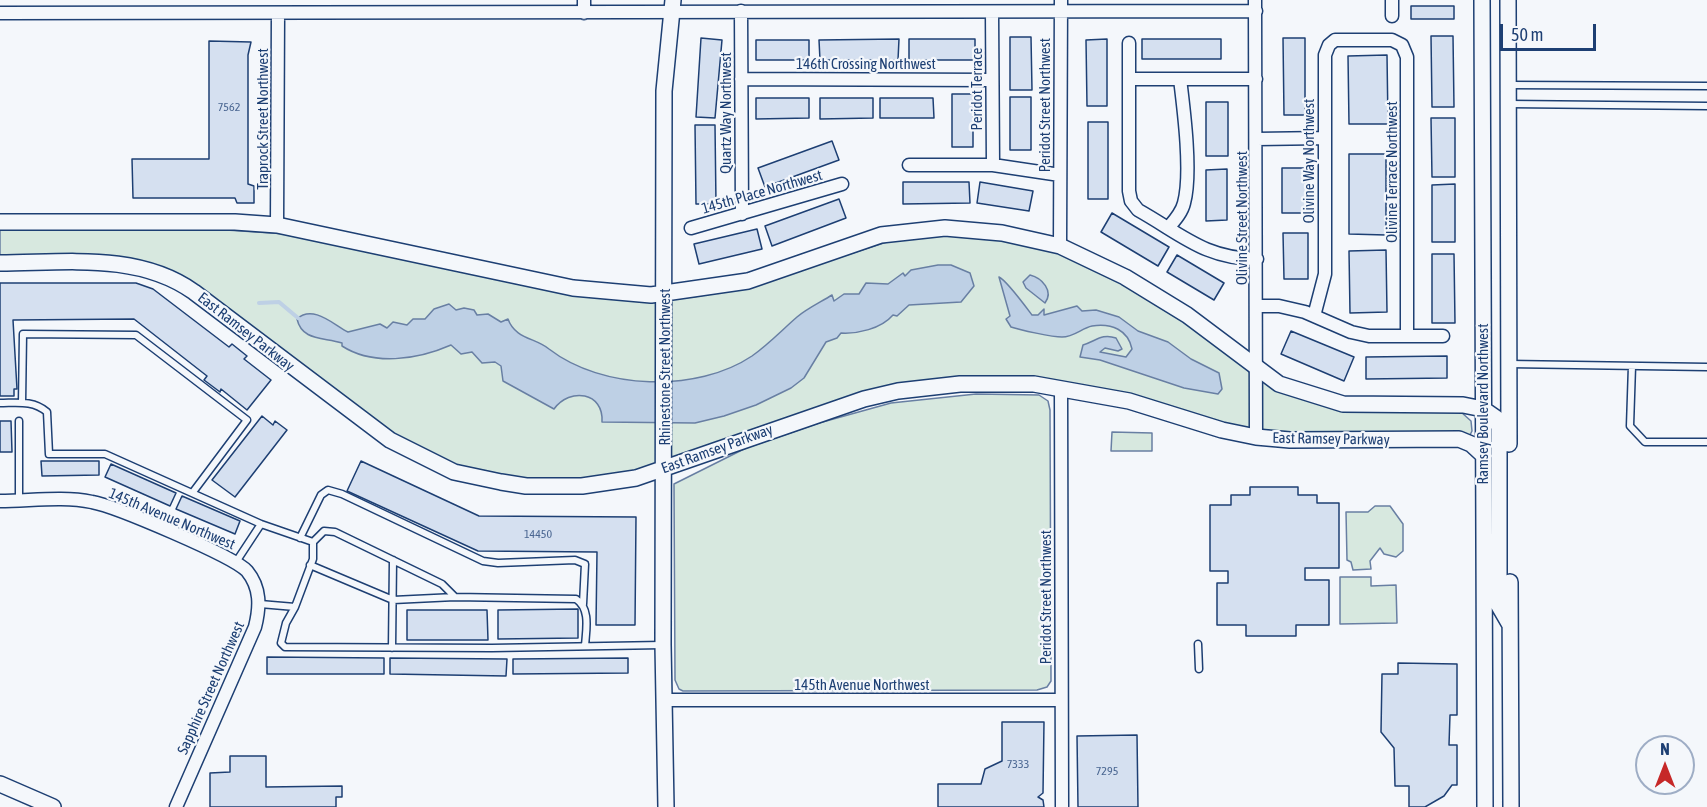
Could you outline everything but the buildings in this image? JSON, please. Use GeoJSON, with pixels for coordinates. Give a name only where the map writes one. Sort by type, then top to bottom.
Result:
{"type":"FeatureCollection","features":[{"type":"Feature","properties":{"kind":"street"},"geometry":{"type":"LineString","coordinates":[[1392,0],[1392,16]]}},
{"type":"Feature","properties":{"kind":"street","name":"Ramsey Boulevard Northwest"},"geometry":{"type":"LineString","coordinates":[[1482,0],[1485,807]]}},
{"type":"Feature","properties":{"kind":"street","name":"Ramsey Boulevard Northwest"},"geometry":{"type":"LineString","coordinates":[[1508,0],[1511,807]]}},
{"type":"Feature","properties":{"kind":"street"},"geometry":{"type":"LineString","coordinates":[[0,13],[278,13],[351,6],[672,6],[741,11],[760,6],[992,12],[1061,6],[1256,5]]}},
{"type":"Feature","properties":{"kind":"street","name":"Olivine Street Northwest"},"geometry":{"type":"LineString","coordinates":[[1256,5],[1256,437]]}},
{"type":"Feature","properties":{"kind":"street","name":"Rhinestone Street Northwest"},"geometry":{"type":"LineString","coordinates":[[666,807],[663,645],[664,91],[672,6]]}},
{"type":"Feature","properties":{"kind":"street","name":"Peridot Street Northwest"},"geometry":{"type":"LineString","coordinates":[[1060,246],[1061,6]]}},
{"type":"Feature","properties":{"kind":"street","name":"Quartz Way Northwest"},"geometry":{"type":"LineString","coordinates":[[741,11],[742,214]]}},
{"type":"Feature","properties":{"kind":"street","name":"Peridot Terrace"},"geometry":{"type":"LineString","coordinates":[[992,12],[993,165]]}},
{"type":"Feature","properties":{"kind":"street","name":"Traprock Street Northwest"},"geometry":{"type":"LineString","coordinates":[[277,225],[278,13]]}},
{"type":"Feature","properties":{"kind":"street","name":"Olivine Way Northwest"},"geometry":{"type":"LineString","coordinates":[[1314,316],[1325,274],[1325,55],[1329,45],[1335,40],[1367,40]]}},
{"type":"Feature","properties":{"kind":"street","name":"Olivine Terrace Northwest"},"geometry":{"type":"LineString","coordinates":[[1367,40],[1397,42],[1402,45],[1407,57],[1407,336]]}},
{"type":"Feature","properties":{"kind":"street"},"geometry":{"type":"LineString","coordinates":[[1129,43],[1129,191],[1131,201],[1138,210],[1204,250],[1221,257],[1257,260]]}},
{"type":"Feature","properties":{"kind":"street","name":"146th Crossing Northwest"},"geometry":{"type":"LineString","coordinates":[[741,79],[992,80]]}},
{"type":"Feature","properties":{"kind":"street"},"geometry":{"type":"LineString","coordinates":[[1129,79],[1256,80]]}},
{"type":"Feature","properties":{"kind":"street"},"geometry":{"type":"LineString","coordinates":[[1169,227],[1180,212],[1185,194],[1186,140],[1180,79]]}},
{"type":"Feature","properties":{"kind":"street"},"geometry":{"type":"LineString","coordinates":[[1257,139],[1324,138]]}},
{"type":"Feature","properties":{"kind":"street"},"geometry":{"type":"LineString","coordinates":[[909,165],[993,165],[1060,175]]}},
{"type":"Feature","properties":{"kind":"street","name":"145th Place Northwest"},"geometry":{"type":"LineString","coordinates":[[691,228],[842,184]]}},
{"type":"Feature","properties":{"kind":"street"},"geometry":{"type":"LineString","coordinates":[[0,222],[235,222],[277,225],[573,288],[665,295],[748,281],[881,236],[912,230],[975,229],[1030,238],[1060,246],[1155,293],[1279,384],[1343,404],[1463,405],[1483,409],[1496,418],[1499,428],[1499,606],[1510,625]]}},
{"type":"Feature","properties":{"kind":"street","name":"East Ramsey Parkway"},"geometry":{"type":"LineString","coordinates":[[0,263],[131,265],[166,275],[194,292],[374,430],[412,453],[454,472],[519,485],[564,487],[610,484],[646,475],[828,410],[898,391],[999,383],[1061,388],[1129,401],[1222,430],[1256,437],[1290,440],[1459,439],[1471,444],[1484,456]]}},
{"type":"Feature","properties":{"kind":"street"},"geometry":{"type":"LineString","coordinates":[[1257,306],[1279,306],[1314,316],[1351,332],[1370,336],[1443,336]]}},
{"type":"Feature","properties":{"kind":"street","name":"Peridot Street Northwest"},"geometry":{"type":"LineString","coordinates":[[1061,388],[1062,807]]}},
{"type":"Feature","properties":{"kind":"street","name":"145th Avenue Northwest"},"geometry":{"type":"LineString","coordinates":[[0,501],[71,500],[112,507],[236,562],[253,580],[260,604]]}},
{"type":"Feature","properties":{"kind":"street","name":"Sapphire Street Northwest"},"geometry":{"type":"LineString","coordinates":[[176,807],[255,627],[260,604]]}},
{"type":"Feature","properties":{"kind":"street","name":"145th Avenue Northwest"},"geometry":{"type":"LineString","coordinates":[[664,700],[1061,700]]}},
{"type":"Feature","properties":{"kind":"street"},"geometry":{"type":"LineString","coordinates":[[0,784],[53,807]]}},
{"type":"Feature","properties":{"kind":"lane"},"geometry":{"type":"LineString","coordinates":[[1508,85],[1707,86]]}},
{"type":"Feature","properties":{"kind":"lane"},"geometry":{"type":"LineString","coordinates":[[1508,104],[1707,106]]}},
{"type":"Feature","properties":{"kind":"lane"},"geometry":{"type":"LineString","coordinates":[[22,403],[23,334],[136,335],[246,420],[193,492]]}},
{"type":"Feature","properties":{"kind":"lane"},"geometry":{"type":"LineString","coordinates":[[1509,364],[1707,367]]}},
{"type":"Feature","properties":{"kind":"lane"},"geometry":{"type":"LineString","coordinates":[[1632,366],[1630,426],[1645,442],[1707,442]]}},
{"type":"Feature","properties":{"kind":"lane"},"geometry":{"type":"LineString","coordinates":[[0,403],[39,405],[47,412],[49,454],[105,454],[261,524],[313,542]]}},
{"type":"Feature","properties":{"kind":"lane"},"geometry":{"type":"LineString","coordinates":[[19,421],[19,501]]}},
{"type":"Feature","properties":{"kind":"lane"},"geometry":{"type":"LineString","coordinates":[[300,538],[321,495],[328,490],[342,494],[483,561],[498,563],[575,560],[585,564],[583,604],[586,612],[585,646]]}},
{"type":"Feature","properties":{"kind":"lane"},"geometry":{"type":"LineString","coordinates":[[236,562],[261,524]]}},
{"type":"Feature","properties":{"kind":"lane"},"geometry":{"type":"LineString","coordinates":[[455,597],[442,584],[335,532],[324,531],[313,542],[310,565],[281,643],[285,647],[392,648],[663,645]]}},
{"type":"Feature","properties":{"kind":"lane"},"geometry":{"type":"LineString","coordinates":[[392,648],[393,560]]}},
{"type":"Feature","properties":{"kind":"lane"},"geometry":{"type":"LineString","coordinates":[[310,565],[393,600],[455,597],[576,599],[583,604]]}},
{"type":"Feature","properties":{"kind":"lane"},"geometry":{"type":"LineString","coordinates":[[260,604],[295,607]]}},
{"type":"Feature","properties":{"kind":"lane"},"geometry":{"type":"LineString","coordinates":[[1198,644],[1199,669]]}},
{"type":"Feature","properties":{"kind":"shaded area"},"geometry":{"type":"Polygon","coordinates":[[[0,230],[226,230],[287,234],[571,295],[642,301],[693,297],[741,289],[896,239],[946,234],[1004,239],[1051,250],[1091,266],[1157,302],[1307,400],[1461,412],[1471,421],[1472,431],[1469,437],[1280,432],[1228,425],[1056,382],[834,402],[644,470],[599,479],[536,481],[473,471],[434,457],[398,438],[154,265],[124,258],[0,257],[0,230]]]}},
{"type":"Feature","properties":{"kind":"shaded area"},"geometry":{"type":"Polygon","coordinates":[[[976,394],[1039,395],[1048,401],[1050,410],[1051,681],[1047,687],[1037,690],[683,691],[679,689],[675,680],[674,484],[746,448],[819,423],[891,403],[976,394]]]}},
{"type":"Feature","properties":{"kind":"shaded area"},"geometry":{"type":"Polygon","coordinates":[[[1112,432],[1152,433],[1152,451],[1111,451],[1112,432]]]}},
{"type":"Feature","properties":{"kind":"shaded area"},"geometry":{"type":"Polygon","coordinates":[[[1375,506],[1390,506],[1403,524],[1403,551],[1396,557],[1384,554],[1380,548],[1370,561],[1371,569],[1353,570],[1351,562],[1347,560],[1346,512],[1368,512],[1375,506]]]}},
{"type":"Feature","properties":{"kind":"shaded area"},"geometry":{"type":"Polygon","coordinates":[[[1340,577],[1371,577],[1371,586],[1396,585],[1397,623],[1340,624],[1340,577]]]}},
{"type":"Feature","properties":{"kind":"water"},"geometry":{"type":"Polygon","coordinates":[[[951,265],[970,273],[974,286],[961,302],[909,305],[897,316],[893,315],[875,327],[854,333],[841,333],[837,338],[826,342],[804,378],[791,388],[756,405],[695,423],[602,422],[598,404],[592,399],[585,396],[569,398],[554,409],[503,381],[501,366],[495,362],[482,363],[472,352],[461,354],[451,345],[424,354],[395,359],[367,356],[342,346],[342,343],[308,335],[303,331],[297,319],[303,315],[316,315],[348,332],[380,324],[387,328],[393,322],[407,325],[413,319],[425,319],[434,309],[449,304],[456,310],[464,308],[474,310],[477,315],[488,314],[501,322],[508,319],[516,331],[544,345],[571,363],[595,373],[650,382],[678,381],[730,368],[752,356],[801,314],[832,295],[834,301],[844,294],[859,294],[866,283],[888,284],[903,273],[905,276],[911,270],[951,265]]]}},
{"type":"Feature","properties":{"kind":"water"},"geometry":{"type":"Polygon","coordinates":[[[1030,275],[1039,279],[1045,286],[1048,294],[1045,303],[1026,288],[1023,282],[1030,275]]]}},
{"type":"Feature","properties":{"kind":"water"},"geometry":{"type":"Polygon","coordinates":[[[999,277],[1011,288],[1032,315],[1038,315],[1044,309],[1044,315],[1077,306],[1082,311],[1096,310],[1119,317],[1138,331],[1168,342],[1191,359],[1219,373],[1222,389],[1218,394],[1184,388],[1100,360],[1080,357],[1083,345],[1107,336],[1116,338],[1122,349],[1118,351],[1105,348],[1100,352],[1126,357],[1132,349],[1130,342],[1123,333],[1112,327],[1092,326],[1070,336],[1062,337],[1011,327],[1006,319],[1010,316],[999,277]]]}},
{"type":"Feature","properties":{"kind":"waterway"},"geometry":{"type":"LineString","coordinates":[[259,303],[279,302],[298,318]]}}]}
